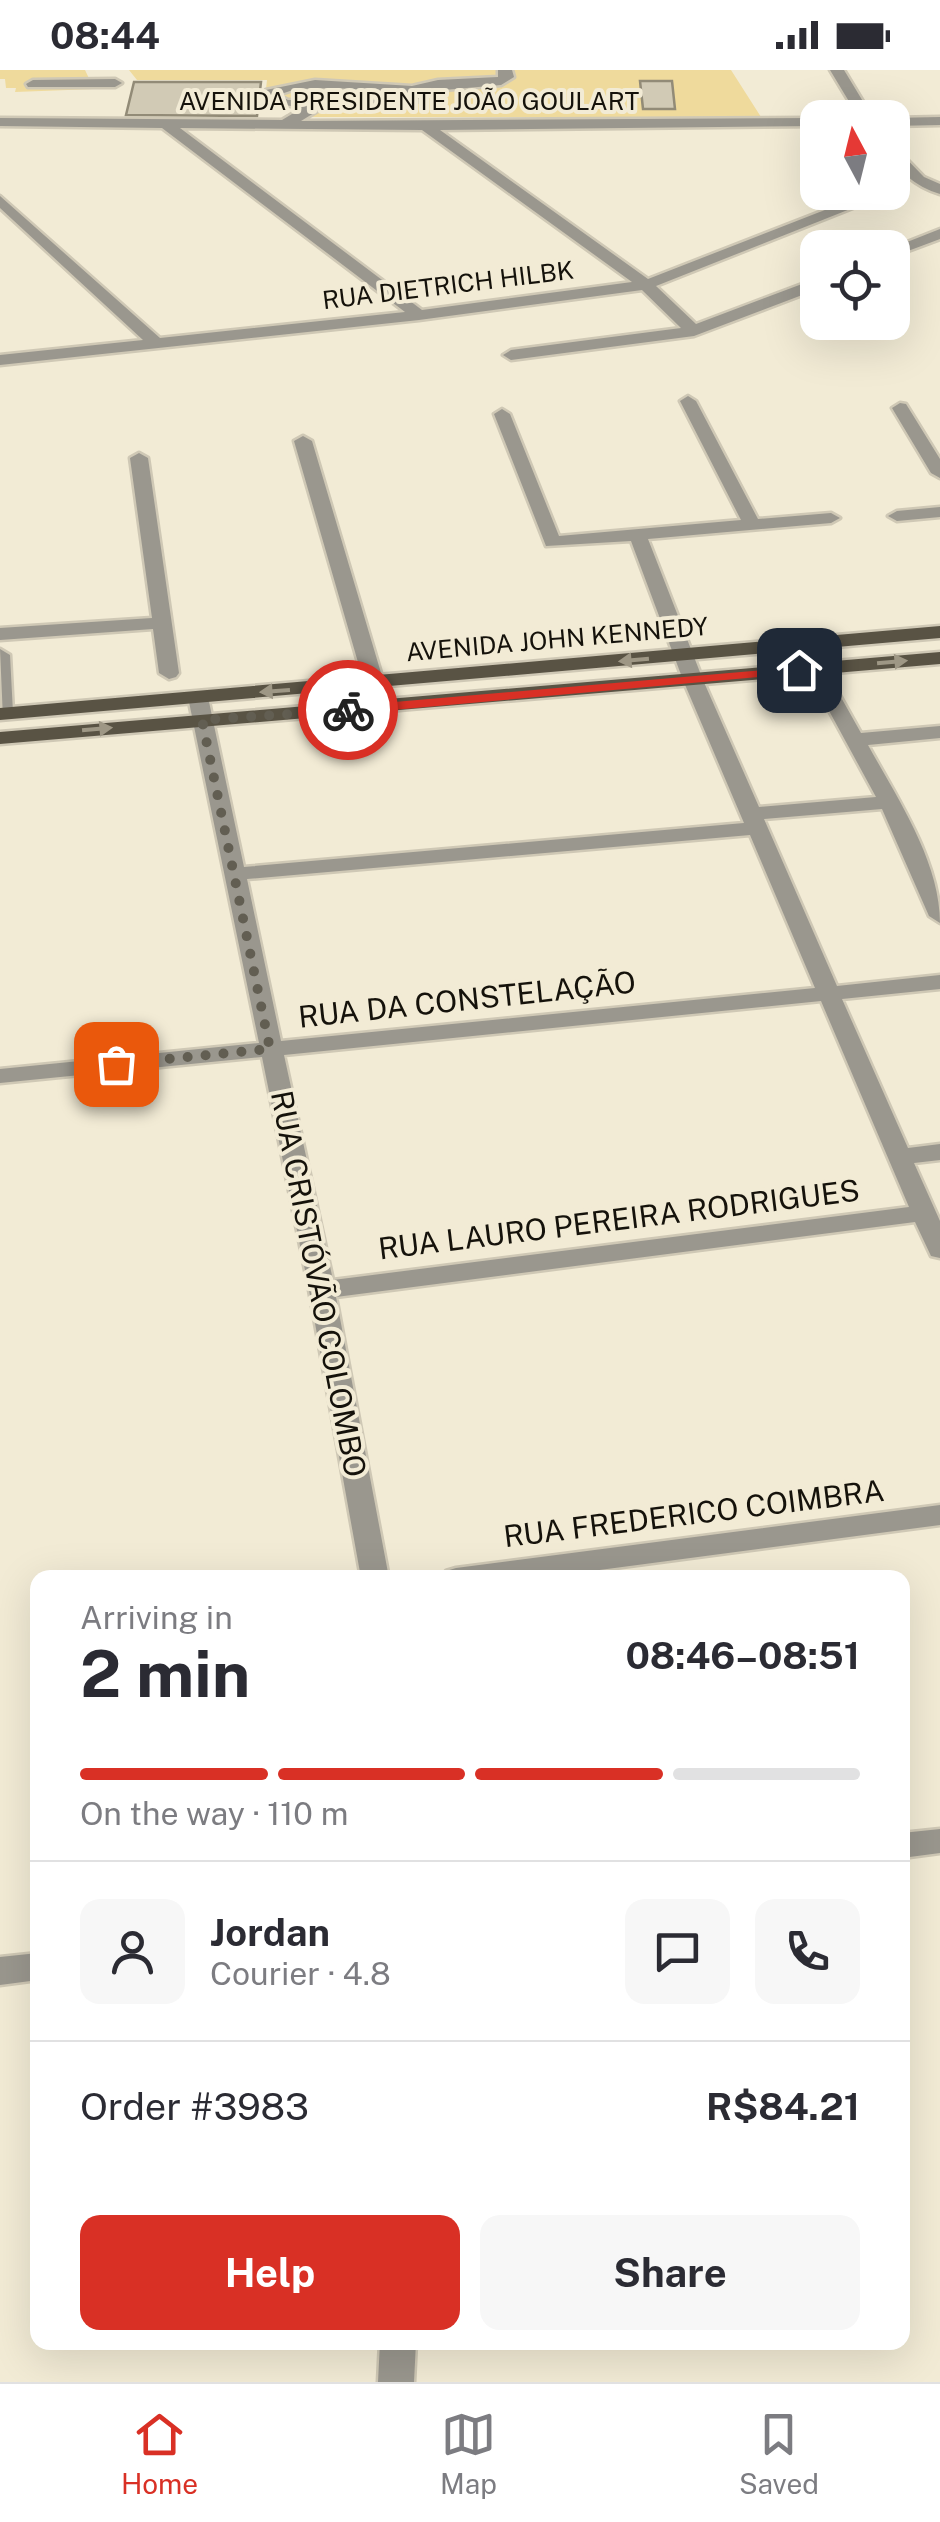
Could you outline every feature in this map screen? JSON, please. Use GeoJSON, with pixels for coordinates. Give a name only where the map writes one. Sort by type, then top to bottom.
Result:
{"type":"FeatureCollection","features":[{"type":"Feature","properties":{"kind":"main road","name":"AVENIDA JOHN KENNEDY"},"geometry":{"type":"LineString","coordinates":[[0,738],[374,683],[940,632]]}},
{"type":"Feature","properties":{"kind":"main road","name":"AVENIDA JOHN KENNEDY"},"geometry":{"type":"LineString","coordinates":[[2,713],[200,708],[693,680],[940,658]]}},
{"type":"Feature","properties":{"kind":"street"},"geometry":{"type":"LineString","coordinates":[[412,90],[412,99],[397,103],[286,104],[277,102],[271,94],[292,86],[412,90],[438,84],[494,87],[507,77],[505,70]]}},
{"type":"Feature","properties":{"kind":"street"},"geometry":{"type":"LineString","coordinates":[[837,70],[855,100]]}},
{"type":"Feature","properties":{"kind":"street"},"geometry":{"type":"LineString","coordinates":[[33,84],[115,83]]}},
{"type":"Feature","properties":{"kind":"street"},"geometry":{"type":"LineString","coordinates":[[284,125],[319,104]]}},
{"type":"Feature","properties":{"kind":"street"},"geometry":{"type":"LineString","coordinates":[[910,122],[940,121]]}},
{"type":"Feature","properties":{"kind":"street","name":"AVENIDA PRESIDENTE JOÃO GOULART"},"geometry":{"type":"LineString","coordinates":[[0,122],[425,126],[800,122]]}},
{"type":"Feature","properties":{"kind":"street"},"geometry":{"type":"LineString","coordinates":[[166,124],[419,315]]}},
{"type":"Feature","properties":{"kind":"street"},"geometry":{"type":"LineString","coordinates":[[425,126],[646,285],[694,331]]}},
{"type":"Feature","properties":{"kind":"street"},"geometry":{"type":"LineString","coordinates":[[910,169],[920,180],[940,190]]}},
{"type":"Feature","properties":{"kind":"street","name":"RUA DIETRICH HILBK"},"geometry":{"type":"LineString","coordinates":[[910,184],[920,180]]}},
{"type":"Feature","properties":{"kind":"street"},"geometry":{"type":"LineString","coordinates":[[0,200],[157,344]]}},
{"type":"Feature","properties":{"kind":"street","name":"RUA DIETRICH HILBK"},"geometry":{"type":"LineString","coordinates":[[0,360],[419,315],[646,285],[841,210]]}},
{"type":"Feature","properties":{"kind":"street"},"geometry":{"type":"LineString","coordinates":[[910,246],[940,234]]}},
{"type":"Feature","properties":{"kind":"street"},"geometry":{"type":"LineString","coordinates":[[511,355],[694,331],[800,290]]}},
{"type":"Feature","properties":{"kind":"street"},"geometry":{"type":"LineString","coordinates":[[688,401],[752,525]]}},
{"type":"Feature","properties":{"kind":"street"},"geometry":{"type":"LineString","coordinates":[[900,408],[940,473]]}},
{"type":"Feature","properties":{"kind":"street"},"geometry":{"type":"LineString","coordinates":[[502,414],[552,542],[831,518]]}},
{"type":"Feature","properties":{"kind":"street"},"geometry":{"type":"LineString","coordinates":[[302,441],[374,683]]}},
{"type":"Feature","properties":{"kind":"street"},"geometry":{"type":"LineString","coordinates":[[140,458],[169,673]]}},
{"type":"Feature","properties":{"kind":"street"},"geometry":{"type":"LineString","coordinates":[[897,516],[940,512]]}},
{"type":"Feature","properties":{"kind":"street"},"geometry":{"type":"LineString","coordinates":[[638,536],[693,680],[940,1250]]}},
{"type":"Feature","properties":{"kind":"street"},"geometry":{"type":"LineString","coordinates":[[0,634],[162,623]]}},
{"type":"Feature","properties":{"kind":"street"},"geometry":{"type":"LineString","coordinates":[[0,654],[2,713]]}},
{"type":"Feature","properties":{"kind":"street"},"geometry":{"type":"LineString","coordinates":[[831,696],[889,802],[937,904]]}},
{"type":"Feature","properties":{"kind":"street","name":"RUA CRISTÓVÃO COLOMBO"},"geometry":{"type":"LineString","coordinates":[[200,708],[322,1290],[374,1570]]}},
{"type":"Feature","properties":{"kind":"street"},"geometry":{"type":"LineString","coordinates":[[855,740],[940,732]]}},
{"type":"Feature","properties":{"kind":"street"},"geometry":{"type":"LineString","coordinates":[[236,874],[756,821],[889,802]]}},
{"type":"Feature","properties":{"kind":"street","name":"RUA DA CONSTELAÇÃO"},"geometry":{"type":"LineString","coordinates":[[0,1076],[940,982]]}},
{"type":"Feature","properties":{"kind":"street"},"geometry":{"type":"LineString","coordinates":[[899,1157],[940,1152]]}},
{"type":"Feature","properties":{"kind":"street","name":"RUA LAURO PEREIRA RODRIGUES"},"geometry":{"type":"LineString","coordinates":[[322,1290],[924,1214]]}},
{"type":"Feature","properties":{"kind":"street","name":"RUA FREDERICO COIMBRA"},"geometry":{"type":"LineString","coordinates":[[517,1570],[940,1515]]}},
{"type":"Feature","properties":{"kind":"street"},"geometry":{"type":"LineString","coordinates":[[910,1845],[940,1841]]}},
{"type":"Feature","properties":{"kind":"street"},"geometry":{"type":"LineString","coordinates":[[0,1971],[30,1967]]}},
{"type":"Feature","properties":{"kind":"street"},"geometry":{"type":"LineString","coordinates":[[396,2382],[398,2350]]}},
{"type":"Feature","properties":{"kind":"shaded area"},"geometry":{"type":"Polygon","coordinates":[[[0,70],[85,70],[94,89],[15,92],[16,88],[6,88],[0,70]]]}},
{"type":"Feature","properties":{"kind":"shaded area"},"geometry":{"type":"Polygon","coordinates":[[[129,70],[731,70],[761,117],[307,117],[307,107],[264,107],[267,80],[137,80],[129,70]]]}},
{"type":"Feature","properties":{"kind":"building"},"geometry":{"type":"Polygon","coordinates":[[[640,81],[672,81],[675,109],[643,109],[640,81]]]}},
{"type":"Feature","properties":{"kind":"building"},"geometry":{"type":"Polygon","coordinates":[[[134,82],[261,82],[257,116],[126,115],[134,82]]]}},
{"type":"Feature","properties":{"kind":"way so far"},"geometry":{"type":"LineString","coordinates":[[116,1064],[270,1049],[202,720],[348,710]]}},
{"type":"Feature","properties":{"kind":"route"},"geometry":{"type":"LineString","coordinates":[[348,710],[799,670]]}}]}
